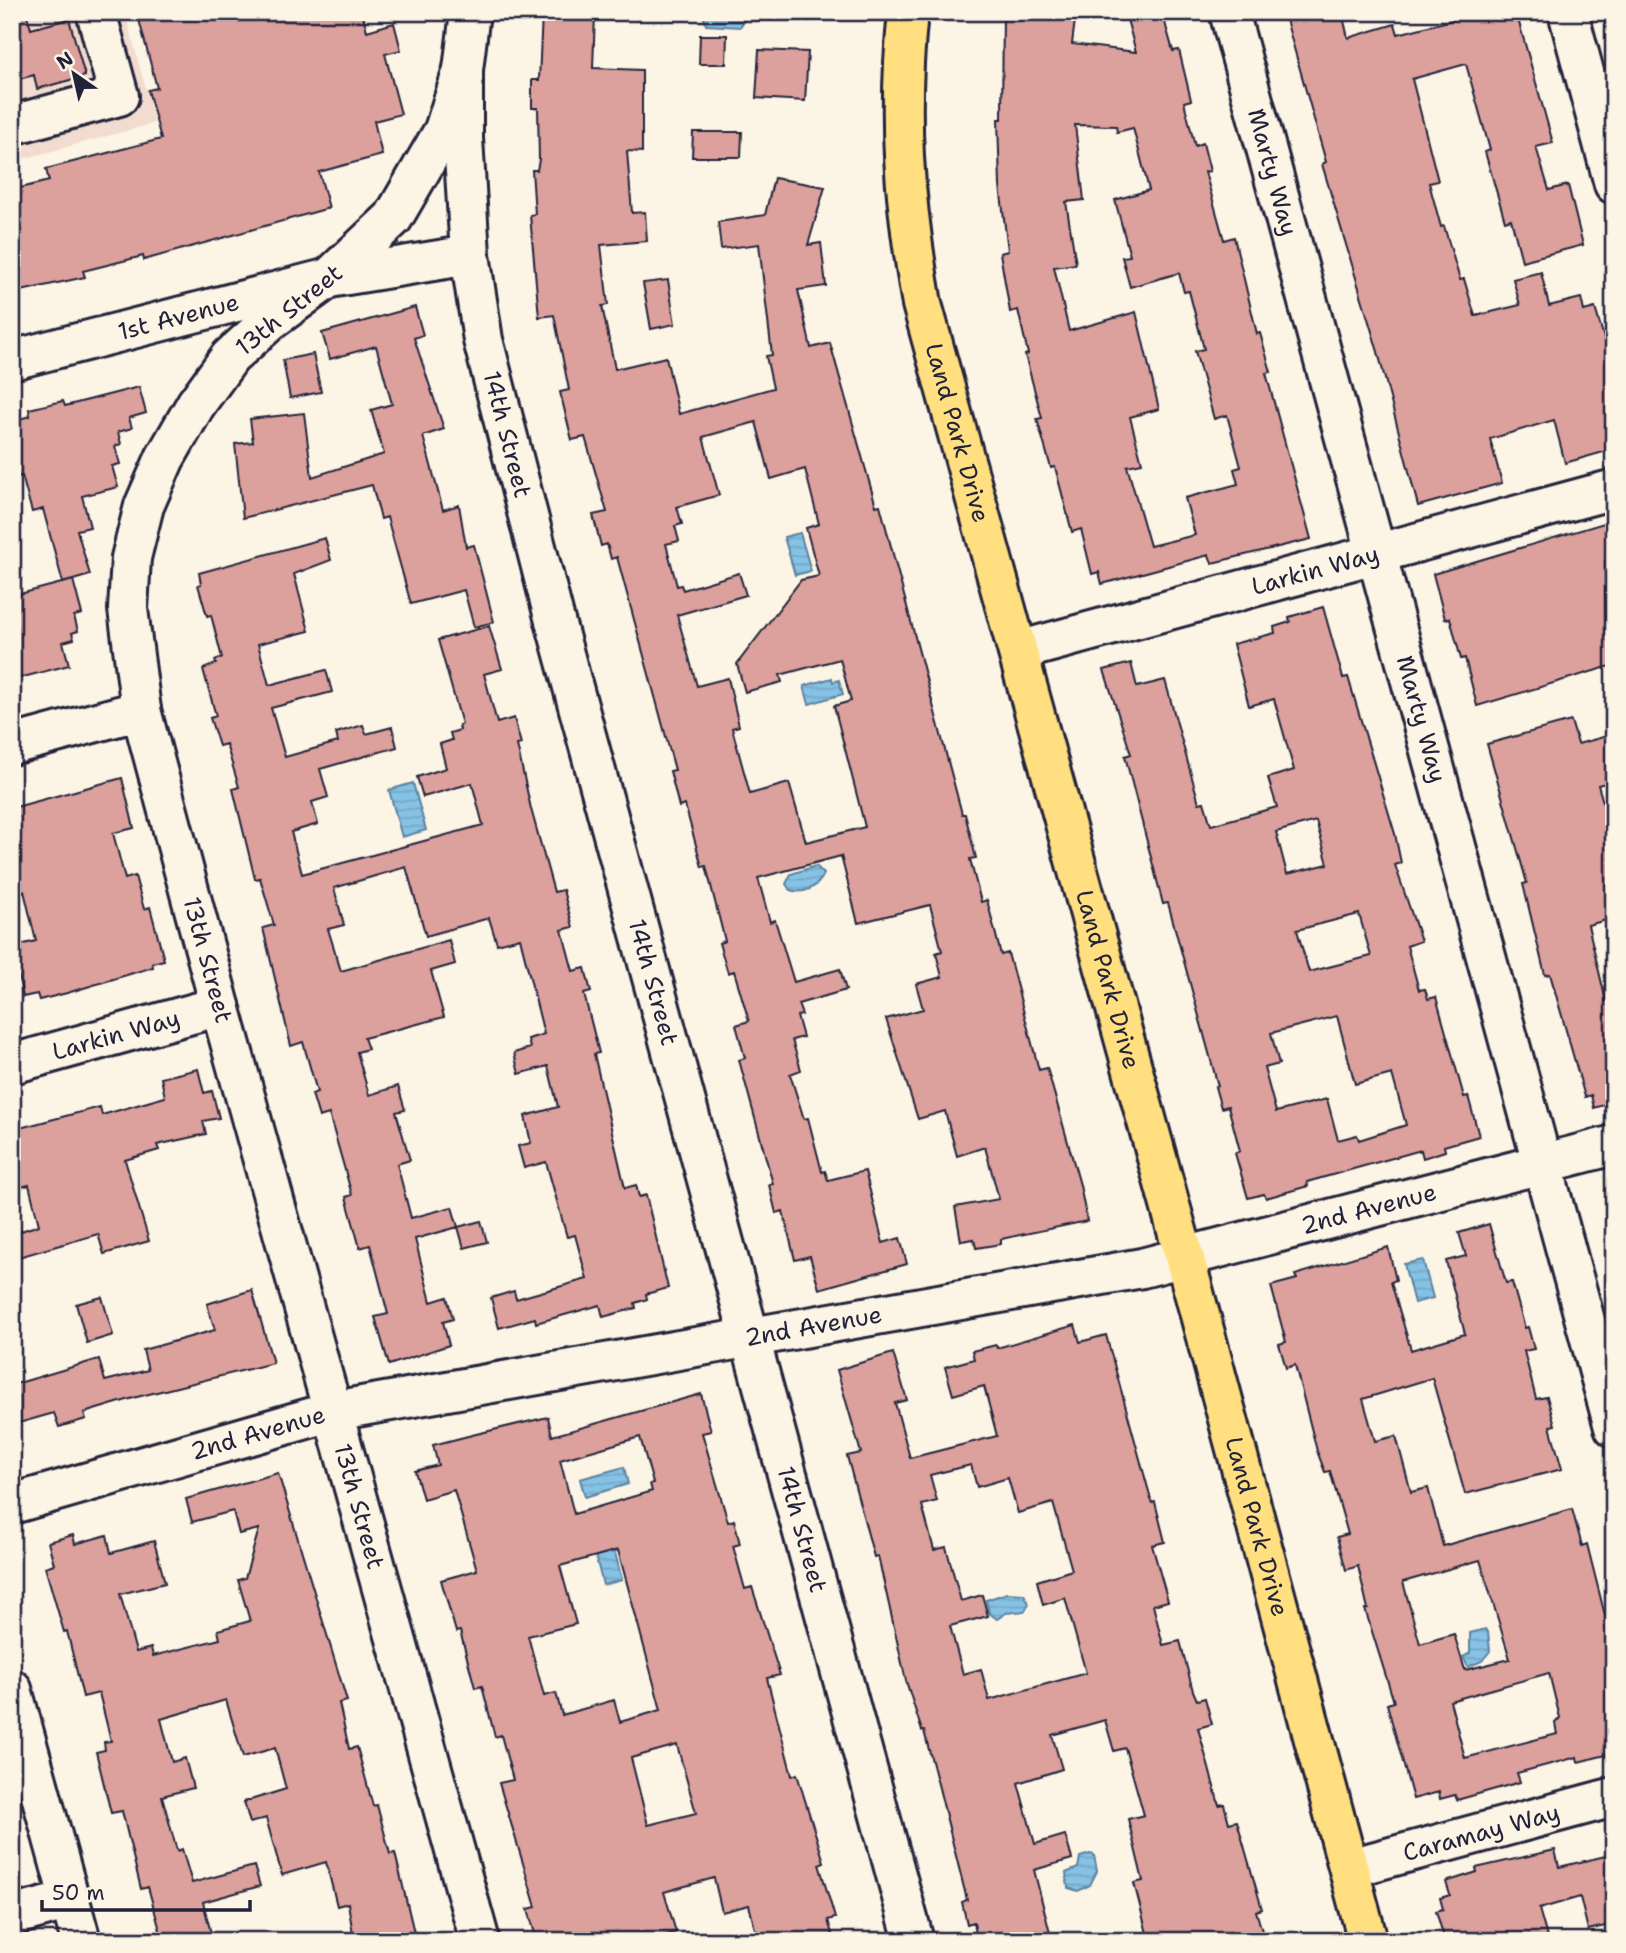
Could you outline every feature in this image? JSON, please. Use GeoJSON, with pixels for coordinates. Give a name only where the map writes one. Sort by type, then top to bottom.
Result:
{"type":"FeatureCollection","features":[{"type":"Feature","properties":{"kind":"main road","name":"Land Park Drive"},"geometry":{"type":"LineString","coordinates":[[908,12],[902,67],[902,157],[911,242],[938,371],[1185,1258],[1350,1868],[1367,1941]]}},
{"type":"Feature","properties":{"kind":"street"},"geometry":{"type":"LineString","coordinates":[[12,125],[119,96],[96,12]]}},
{"type":"Feature","properties":{"kind":"street","name":"14th Street"},"geometry":{"type":"LineString","coordinates":[[470,12],[463,70],[470,255],[484,340],[555,621],[914,1941]]}},
{"type":"Feature","properties":{"kind":"street","name":"Marty Way"},"geometry":{"type":"LineString","coordinates":[[1229,12],[1614,1427]]}},
{"type":"Feature","properties":{"kind":"street"},"geometry":{"type":"LineString","coordinates":[[1568,12],[1614,184]]}},
{"type":"Feature","properties":{"kind":"street","name":"13th Street"},"geometry":{"type":"LineString","coordinates":[[463,70],[444,130],[393,218],[329,278],[270,321],[230,357],[196,404],[165,458],[144,506],[131,558],[128,609],[141,710],[220,1006],[480,1941]]}},
{"type":"Feature","properties":{"kind":"street","name":"1st Avenue"},"geometry":{"type":"LineString","coordinates":[[12,360],[329,278],[470,255]]}},
{"type":"Feature","properties":{"kind":"street","name":"Larkin Way"},"geometry":{"type":"LineString","coordinates":[[1018,651],[1614,489]]}},
{"type":"Feature","properties":{"kind":"street"},"geometry":{"type":"LineString","coordinates":[[12,745],[141,710]]}},
{"type":"Feature","properties":{"kind":"street","name":"Larkin Way"},"geometry":{"type":"LineString","coordinates":[[12,1064],[220,1006]]}},
{"type":"Feature","properties":{"kind":"street","name":"2nd Avenue"},"geometry":{"type":"LineString","coordinates":[[12,1504],[334,1412],[1185,1258],[1614,1145]]}},
{"type":"Feature","properties":{"kind":"street"},"geometry":{"type":"LineString","coordinates":[[12,1689],[81,1941]]}},
{"type":"Feature","properties":{"kind":"street","name":"Caramay Way"},"geometry":{"type":"LineString","coordinates":[[1350,1868],[1614,1797]]}},
{"type":"Feature","properties":{"kind":"street"},"geometry":{"type":"LineString","coordinates":[[12,1916],[69,1900]]}},
{"type":"Feature","properties":{"kind":"shaded area"},"geometry":{"type":"Polygon","coordinates":[[[12,12],[125,12],[155,123],[12,162],[12,12]]]}},
{"type":"Feature","properties":{"kind":"water"},"geometry":{"type":"Polygon","coordinates":[[[702,12],[746,12],[747,16],[740,27],[706,25],[702,12]]]}},
{"type":"Feature","properties":{"kind":"water"},"geometry":{"type":"Polygon","coordinates":[[[800,533],[811,571],[795,575],[784,537],[800,533]]]}},
{"type":"Feature","properties":{"kind":"water"},"geometry":{"type":"Polygon","coordinates":[[[832,678],[833,682],[839,680],[843,694],[809,704],[804,686],[832,678]]]}},
{"type":"Feature","properties":{"kind":"water"},"geometry":{"type":"Polygon","coordinates":[[[413,783],[426,830],[402,837],[389,790],[413,783]]]}},
{"type":"Feature","properties":{"kind":"water"},"geometry":{"type":"Polygon","coordinates":[[[816,866],[824,874],[818,883],[805,891],[790,890],[786,884],[791,874],[816,866]]]}},
{"type":"Feature","properties":{"kind":"water"},"geometry":{"type":"Polygon","coordinates":[[[1423,1260],[1433,1298],[1414,1303],[1404,1264],[1423,1260]]]}},
{"type":"Feature","properties":{"kind":"water"},"geometry":{"type":"Polygon","coordinates":[[[624,1467],[628,1484],[585,1497],[580,1479],[624,1467]]]}},
{"type":"Feature","properties":{"kind":"water"},"geometry":{"type":"Polygon","coordinates":[[[613,1545],[622,1580],[603,1585],[594,1550],[613,1545]]]}},
{"type":"Feature","properties":{"kind":"water"},"geometry":{"type":"Polygon","coordinates":[[[1007,1593],[1024,1594],[1029,1604],[1025,1611],[1006,1613],[997,1619],[989,1613],[986,1600],[1007,1593]]]}},
{"type":"Feature","properties":{"kind":"water"},"geometry":{"type":"Polygon","coordinates":[[[1485,1629],[1488,1632],[1490,1651],[1482,1661],[1468,1667],[1463,1657],[1470,1653],[1470,1633],[1485,1629]]]}},
{"type":"Feature","properties":{"kind":"water"},"geometry":{"type":"Polygon","coordinates":[[[1094,1855],[1097,1871],[1090,1885],[1078,1891],[1068,1888],[1066,1873],[1078,1868],[1080,1857],[1094,1855]]]}},
{"type":"Feature","properties":{"kind":"building"},"geometry":{"type":"Polygon","coordinates":[[[12,12],[26,12],[31,29],[69,19],[85,76],[37,89],[34,75],[12,81],[12,12]]]}},
{"type":"Feature","properties":{"kind":"building"},"geometry":{"type":"Polygon","coordinates":[[[137,12],[362,12],[367,31],[394,23],[401,50],[385,54],[401,114],[374,121],[382,155],[319,172],[329,208],[144,260],[143,256],[83,271],[85,277],[12,293],[12,190],[49,181],[46,169],[161,139],[148,90],[157,88],[137,12]]]}},
{"type":"Feature","properties":{"kind":"building"},"geometry":{"type":"Polygon","coordinates":[[[1003,12],[1076,12],[1072,44],[1136,52],[1125,12],[1162,12],[1173,51],[1179,50],[1191,100],[1184,102],[1195,146],[1203,143],[1210,171],[1205,172],[1224,240],[1234,237],[1257,334],[1260,333],[1271,372],[1266,373],[1311,539],[1212,563],[1209,555],[1102,584],[1099,572],[1092,574],[1081,529],[1072,532],[1055,467],[1051,468],[1037,419],[1042,418],[1025,355],[1028,354],[1018,310],[1010,312],[1000,253],[1008,251],[1000,186],[998,119],[1002,119],[1003,12]],[[1075,125],[1084,200],[1066,202],[1076,264],[1054,267],[1069,331],[1136,312],[1159,409],[1130,417],[1142,463],[1127,466],[1150,546],[1195,535],[1185,498],[1238,484],[1234,469],[1241,467],[1227,415],[1214,419],[1195,351],[1204,349],[1189,291],[1184,292],[1179,273],[1130,287],[1122,257],[1130,256],[1115,200],[1149,190],[1133,128],[1117,132],[1116,126],[1075,125]]]}},
{"type":"Feature","properties":{"kind":"building"},"geometry":{"type":"Polygon","coordinates":[[[1299,12],[1342,12],[1348,38],[1395,24],[1398,34],[1456,19],[1455,12],[1516,12],[1553,143],[1536,147],[1549,190],[1568,185],[1583,245],[1522,261],[1511,219],[1505,221],[1485,152],[1490,150],[1466,64],[1412,79],[1438,181],[1429,183],[1441,227],[1444,226],[1460,280],[1464,279],[1475,316],[1520,305],[1513,279],[1541,272],[1549,306],[1581,298],[1584,311],[1595,308],[1614,371],[1614,449],[1565,463],[1554,420],[1490,439],[1502,483],[1418,506],[1378,352],[1322,164],[1326,162],[1285,16],[1299,12]]]}},
{"type":"Feature","properties":{"kind":"building"},"geometry":{"type":"Polygon","coordinates":[[[542,13],[595,14],[593,68],[642,70],[642,152],[627,151],[632,213],[645,212],[647,241],[601,245],[608,305],[602,306],[615,369],[666,357],[679,414],[773,388],[766,356],[772,355],[759,244],[721,249],[718,222],[765,215],[774,178],[825,187],[808,245],[821,243],[826,286],[798,290],[811,348],[830,343],[876,506],[880,505],[962,814],[965,814],[976,858],[970,859],[981,902],[987,900],[1001,955],[1008,953],[1039,1070],[1047,1068],[1080,1185],[1087,1221],[1001,1239],[1001,1244],[976,1248],[974,1239],[961,1241],[955,1207],[999,1199],[985,1147],[957,1156],[945,1111],[918,1119],[886,1019],[923,1009],[916,984],[942,977],[936,953],[942,951],[930,905],[858,923],[841,856],[758,878],[770,922],[775,920],[794,982],[840,969],[846,990],[798,1004],[802,1015],[797,1016],[803,1037],[792,1040],[801,1070],[790,1074],[804,1119],[808,1118],[822,1172],[825,1171],[828,1180],[865,1171],[883,1243],[900,1238],[907,1264],[819,1289],[810,1256],[795,1260],[783,1211],[776,1213],[769,1185],[773,1184],[739,1060],[745,1058],[736,1025],[749,1021],[734,971],[728,973],[719,943],[725,941],[706,866],[702,867],[685,805],[679,807],[670,771],[675,770],[617,557],[611,559],[607,544],[601,546],[593,515],[607,512],[585,437],[572,440],[560,392],[569,390],[554,315],[539,317],[530,215],[535,214],[532,170],[537,170],[539,160],[538,108],[532,108],[532,80],[539,80],[542,13]],[[756,422],[703,437],[719,495],[677,507],[682,524],[675,526],[679,541],[666,544],[677,586],[681,585],[683,590],[739,573],[746,595],[677,615],[697,686],[728,678],[739,726],[732,728],[750,794],[789,783],[806,842],[865,827],[834,706],[851,701],[840,659],[780,675],[782,682],[745,692],[737,664],[801,580],[819,576],[806,528],[819,524],[805,469],[771,479],[756,422]]]}},
{"type":"Feature","properties":{"kind":"building"},"geometry":{"type":"Polygon","coordinates":[[[700,35],[727,35],[726,64],[699,64],[700,35]]]}},
{"type":"Feature","properties":{"kind":"building"},"geometry":{"type":"Polygon","coordinates":[[[759,50],[808,52],[805,101],[756,98],[759,50]]]}},
{"type":"Feature","properties":{"kind":"building"},"geometry":{"type":"Polygon","coordinates":[[[693,132],[742,132],[741,157],[692,157],[693,132]]]}},
{"type":"Feature","properties":{"kind":"building"},"geometry":{"type":"Polygon","coordinates":[[[668,280],[675,324],[651,329],[643,283],[668,280]]]}},
{"type":"Feature","properties":{"kind":"building"},"geometry":{"type":"Polygon","coordinates":[[[415,307],[423,335],[414,338],[444,429],[423,436],[443,510],[459,505],[466,547],[474,545],[494,622],[474,627],[464,590],[411,604],[387,517],[381,519],[372,485],[243,518],[235,444],[253,442],[250,419],[304,413],[312,477],[384,454],[371,410],[392,404],[376,346],[330,359],[322,333],[415,307]]]}},
{"type":"Feature","properties":{"kind":"building"},"geometry":{"type":"Polygon","coordinates":[[[313,354],[321,392],[290,398],[283,360],[313,354]]]}},
{"type":"Feature","properties":{"kind":"building"},"geometry":{"type":"Polygon","coordinates":[[[139,387],[146,413],[129,418],[132,428],[118,432],[121,444],[115,446],[120,464],[112,466],[118,487],[82,496],[90,527],[77,530],[90,575],[63,583],[43,509],[32,512],[22,476],[12,478],[12,421],[30,416],[29,409],[63,401],[65,406],[139,387]]]}},
{"type":"Feature","properties":{"kind":"building"},"geometry":{"type":"Polygon","coordinates":[[[1614,520],[1614,558],[1605,561],[1606,605],[1614,603],[1614,665],[1477,706],[1465,658],[1461,659],[1450,618],[1445,619],[1433,574],[1614,520]]]}},
{"type":"Feature","properties":{"kind":"building"},"geometry":{"type":"Polygon","coordinates":[[[325,538],[331,560],[294,574],[309,631],[258,644],[269,685],[326,670],[332,692],[271,708],[285,757],[338,742],[336,733],[363,725],[366,734],[392,727],[397,747],[320,769],[328,797],[312,802],[318,824],[291,832],[302,874],[483,825],[472,783],[423,797],[417,777],[446,768],[440,744],[452,740],[450,733],[460,730],[459,725],[462,724],[438,640],[489,626],[502,669],[484,674],[497,723],[514,718],[521,744],[517,745],[531,809],[554,892],[563,890],[573,927],[562,930],[573,971],[585,968],[591,992],[584,994],[599,1053],[594,1054],[625,1188],[636,1185],[639,1197],[646,1195],[668,1288],[646,1294],[647,1299],[635,1303],[636,1308],[603,1317],[600,1305],[536,1323],[535,1318],[499,1328],[491,1298],[514,1291],[516,1299],[587,1279],[575,1235],[567,1237],[546,1162],[524,1168],[518,1146],[531,1143],[525,1116],[558,1107],[548,1066],[519,1074],[514,1053],[530,1048],[528,1039],[544,1034],[520,938],[497,944],[489,918],[426,936],[406,867],[334,888],[344,925],[328,929],[341,971],[449,940],[455,964],[431,971],[444,1017],[364,1038],[368,1049],[357,1052],[369,1095],[398,1086],[405,1110],[396,1112],[410,1160],[397,1164],[411,1218],[452,1207],[458,1227],[415,1239],[431,1302],[447,1297],[453,1319],[443,1322],[449,1345],[389,1365],[375,1317],[388,1314],[370,1245],[360,1248],[346,1197],[352,1195],[329,1114],[319,1117],[312,1094],[317,1092],[303,1042],[291,1046],[263,928],[274,925],[260,878],[255,879],[233,789],[239,787],[226,744],[219,746],[210,718],[216,716],[203,669],[216,664],[215,660],[222,658],[211,615],[207,616],[198,585],[201,584],[199,573],[325,538]]]}},
{"type":"Feature","properties":{"kind":"building"},"geometry":{"type":"Polygon","coordinates":[[[73,580],[82,614],[74,616],[78,631],[72,633],[74,639],[63,642],[69,665],[12,680],[12,596],[73,580]]]}},
{"type":"Feature","properties":{"kind":"building"},"geometry":{"type":"Polygon","coordinates":[[[1323,607],[1343,678],[1348,677],[1395,834],[1401,863],[1395,865],[1421,941],[1407,946],[1419,990],[1425,989],[1428,999],[1436,997],[1464,1097],[1468,1096],[1479,1136],[1444,1146],[1445,1151],[1423,1158],[1421,1150],[1307,1182],[1308,1186],[1266,1198],[1264,1194],[1248,1198],[1235,1153],[1240,1151],[1228,1106],[1221,1108],[1215,1087],[1218,1086],[1168,903],[1163,904],[1125,756],[1131,754],[1104,670],[1131,663],[1137,687],[1165,680],[1199,803],[1204,802],[1211,825],[1277,807],[1268,778],[1294,770],[1274,699],[1249,706],[1233,644],[1275,633],[1274,627],[1290,622],[1289,617],[1323,607]],[[1316,821],[1276,832],[1287,874],[1328,864],[1316,821]],[[1359,914],[1297,930],[1309,972],[1371,956],[1359,914]],[[1337,1016],[1271,1033],[1279,1064],[1264,1068],[1276,1112],[1327,1099],[1338,1140],[1357,1135],[1359,1140],[1406,1125],[1392,1074],[1355,1084],[1337,1016]]]}},
{"type":"Feature","properties":{"kind":"building"},"geometry":{"type":"Polygon","coordinates":[[[1571,721],[1578,744],[1607,736],[1609,744],[1614,743],[1614,781],[1598,785],[1614,840],[1614,918],[1588,925],[1606,1001],[1614,999],[1614,1102],[1594,1108],[1591,1095],[1585,1097],[1550,974],[1545,975],[1523,884],[1527,883],[1487,744],[1571,721]]]}},
{"type":"Feature","properties":{"kind":"building"},"geometry":{"type":"Polygon","coordinates":[[[122,778],[134,828],[113,833],[125,879],[135,876],[144,909],[150,907],[164,960],[152,963],[153,967],[67,993],[39,1000],[37,994],[23,997],[12,947],[36,941],[24,891],[19,892],[12,864],[12,808],[122,778]]]}},
{"type":"Feature","properties":{"kind":"building"},"geometry":{"type":"Polygon","coordinates":[[[198,1069],[204,1093],[212,1091],[219,1118],[203,1121],[206,1134],[157,1145],[159,1150],[125,1160],[149,1241],[104,1254],[98,1234],[12,1259],[12,1234],[39,1225],[29,1185],[12,1189],[12,1130],[100,1107],[102,1115],[165,1097],[161,1078],[198,1069]]]}},
{"type":"Feature","properties":{"kind":"building"},"geometry":{"type":"Polygon","coordinates":[[[481,1221],[487,1242],[464,1248],[458,1227],[481,1221]]]}},
{"type":"Feature","properties":{"kind":"building"},"geometry":{"type":"Polygon","coordinates":[[[1489,1224],[1506,1283],[1512,1282],[1525,1328],[1528,1327],[1534,1349],[1524,1351],[1536,1399],[1547,1397],[1555,1425],[1550,1426],[1562,1469],[1465,1494],[1432,1378],[1363,1399],[1375,1441],[1396,1436],[1411,1492],[1428,1488],[1443,1546],[1572,1509],[1582,1546],[1587,1544],[1614,1651],[1614,1753],[1578,1762],[1577,1757],[1517,1773],[1520,1782],[1457,1800],[1455,1795],[1440,1799],[1439,1792],[1413,1799],[1387,1704],[1394,1702],[1365,1609],[1368,1609],[1358,1566],[1346,1570],[1337,1537],[1348,1534],[1330,1471],[1325,1472],[1317,1451],[1295,1365],[1286,1368],[1279,1344],[1286,1342],[1271,1286],[1297,1279],[1295,1275],[1388,1247],[1396,1280],[1391,1282],[1411,1350],[1465,1334],[1446,1261],[1466,1256],[1459,1233],[1489,1224]],[[1480,1560],[1403,1582],[1420,1644],[1454,1634],[1465,1670],[1510,1659],[1480,1560]],[[1549,1673],[1450,1701],[1465,1758],[1557,1734],[1555,1723],[1560,1718],[1549,1673]]]}},
{"type":"Feature","properties":{"kind":"building"},"geometry":{"type":"Polygon","coordinates":[[[252,1290],[273,1363],[137,1397],[84,1413],[86,1419],[59,1427],[54,1413],[12,1425],[12,1385],[99,1359],[105,1381],[148,1370],[143,1350],[215,1330],[207,1304],[252,1290]]]}},
{"type":"Feature","properties":{"kind":"building"},"geometry":{"type":"Polygon","coordinates":[[[102,1297],[113,1335],[87,1343],[76,1304],[102,1297]]]}},
{"type":"Feature","properties":{"kind":"building"},"geometry":{"type":"Polygon","coordinates":[[[1075,1325],[1080,1342],[1106,1335],[1165,1542],[1152,1545],[1168,1601],[1153,1605],[1163,1645],[1180,1641],[1193,1691],[1197,1700],[1205,1698],[1212,1724],[1198,1728],[1219,1805],[1224,1804],[1229,1823],[1237,1821],[1262,1909],[1256,1911],[1265,1941],[1149,1941],[1134,1883],[1143,1881],[1128,1819],[1144,1815],[1125,1748],[1114,1751],[1105,1720],[1052,1735],[1062,1769],[1018,1783],[1035,1844],[1065,1835],[1072,1859],[1034,1870],[1052,1941],[977,1941],[974,1922],[967,1924],[962,1902],[967,1900],[939,1788],[924,1731],[906,1681],[878,1556],[874,1557],[847,1456],[861,1453],[837,1370],[893,1353],[907,1400],[895,1403],[910,1458],[997,1436],[984,1386],[953,1395],[945,1367],[974,1359],[972,1351],[996,1345],[997,1348],[1075,1325]],[[971,1465],[930,1475],[937,1501],[922,1505],[934,1550],[946,1547],[961,1601],[982,1595],[988,1616],[950,1626],[963,1674],[981,1669],[989,1700],[1086,1673],[1065,1598],[1043,1605],[1037,1581],[1072,1570],[1053,1503],[1018,1513],[1008,1478],[977,1487],[971,1465]]]}},
{"type":"Feature","properties":{"kind":"building"},"geometry":{"type":"Polygon","coordinates":[[[701,1394],[711,1431],[702,1433],[728,1522],[734,1520],[740,1544],[733,1546],[745,1589],[752,1587],[780,1675],[767,1678],[792,1776],[797,1774],[824,1862],[819,1864],[835,1918],[828,1920],[834,1941],[758,1941],[749,1905],[722,1912],[714,1878],[664,1892],[676,1932],[648,1941],[537,1941],[528,1909],[536,1907],[499,1783],[513,1780],[501,1735],[495,1737],[482,1686],[475,1688],[460,1631],[456,1632],[441,1580],[477,1570],[454,1490],[423,1499],[415,1471],[438,1465],[433,1445],[472,1435],[548,1417],[552,1436],[701,1394]],[[640,1437],[560,1460],[574,1514],[652,1491],[650,1484],[653,1483],[640,1437]],[[618,1550],[560,1566],[576,1624],[528,1636],[544,1696],[556,1693],[562,1715],[614,1700],[620,1722],[661,1710],[618,1550]],[[677,1745],[631,1758],[648,1825],[696,1813],[677,1745]]]}},
{"type":"Feature","properties":{"kind":"building"},"geometry":{"type":"Polygon","coordinates":[[[278,1473],[347,1701],[339,1703],[349,1749],[357,1747],[390,1854],[395,1853],[416,1941],[360,1941],[358,1933],[353,1934],[348,1903],[337,1906],[326,1862],[282,1875],[266,1818],[250,1823],[244,1802],[286,1789],[275,1748],[243,1757],[226,1700],[161,1719],[172,1762],[185,1758],[193,1788],[162,1796],[177,1851],[182,1849],[192,1883],[254,1866],[260,1886],[203,1902],[213,1941],[163,1941],[148,1887],[141,1889],[122,1811],[111,1813],[96,1752],[105,1750],[104,1742],[111,1741],[99,1693],[83,1697],[67,1631],[64,1632],[45,1567],[54,1564],[48,1542],[73,1535],[75,1544],[107,1535],[111,1553],[154,1541],[165,1583],[120,1594],[136,1652],[151,1648],[153,1656],[220,1639],[218,1630],[250,1621],[238,1580],[245,1578],[259,1529],[239,1534],[233,1511],[192,1522],[186,1499],[278,1473]]]}},
{"type":"Feature","properties":{"kind":"building"},"geometry":{"type":"Polygon","coordinates":[[[1555,1850],[1559,1867],[1614,1854],[1614,1924],[1588,1930],[1580,1897],[1539,1909],[1547,1937],[1533,1941],[1445,1941],[1436,1911],[1443,1909],[1440,1898],[1450,1895],[1446,1882],[1477,1872],[1476,1868],[1555,1850]]]}}]}
